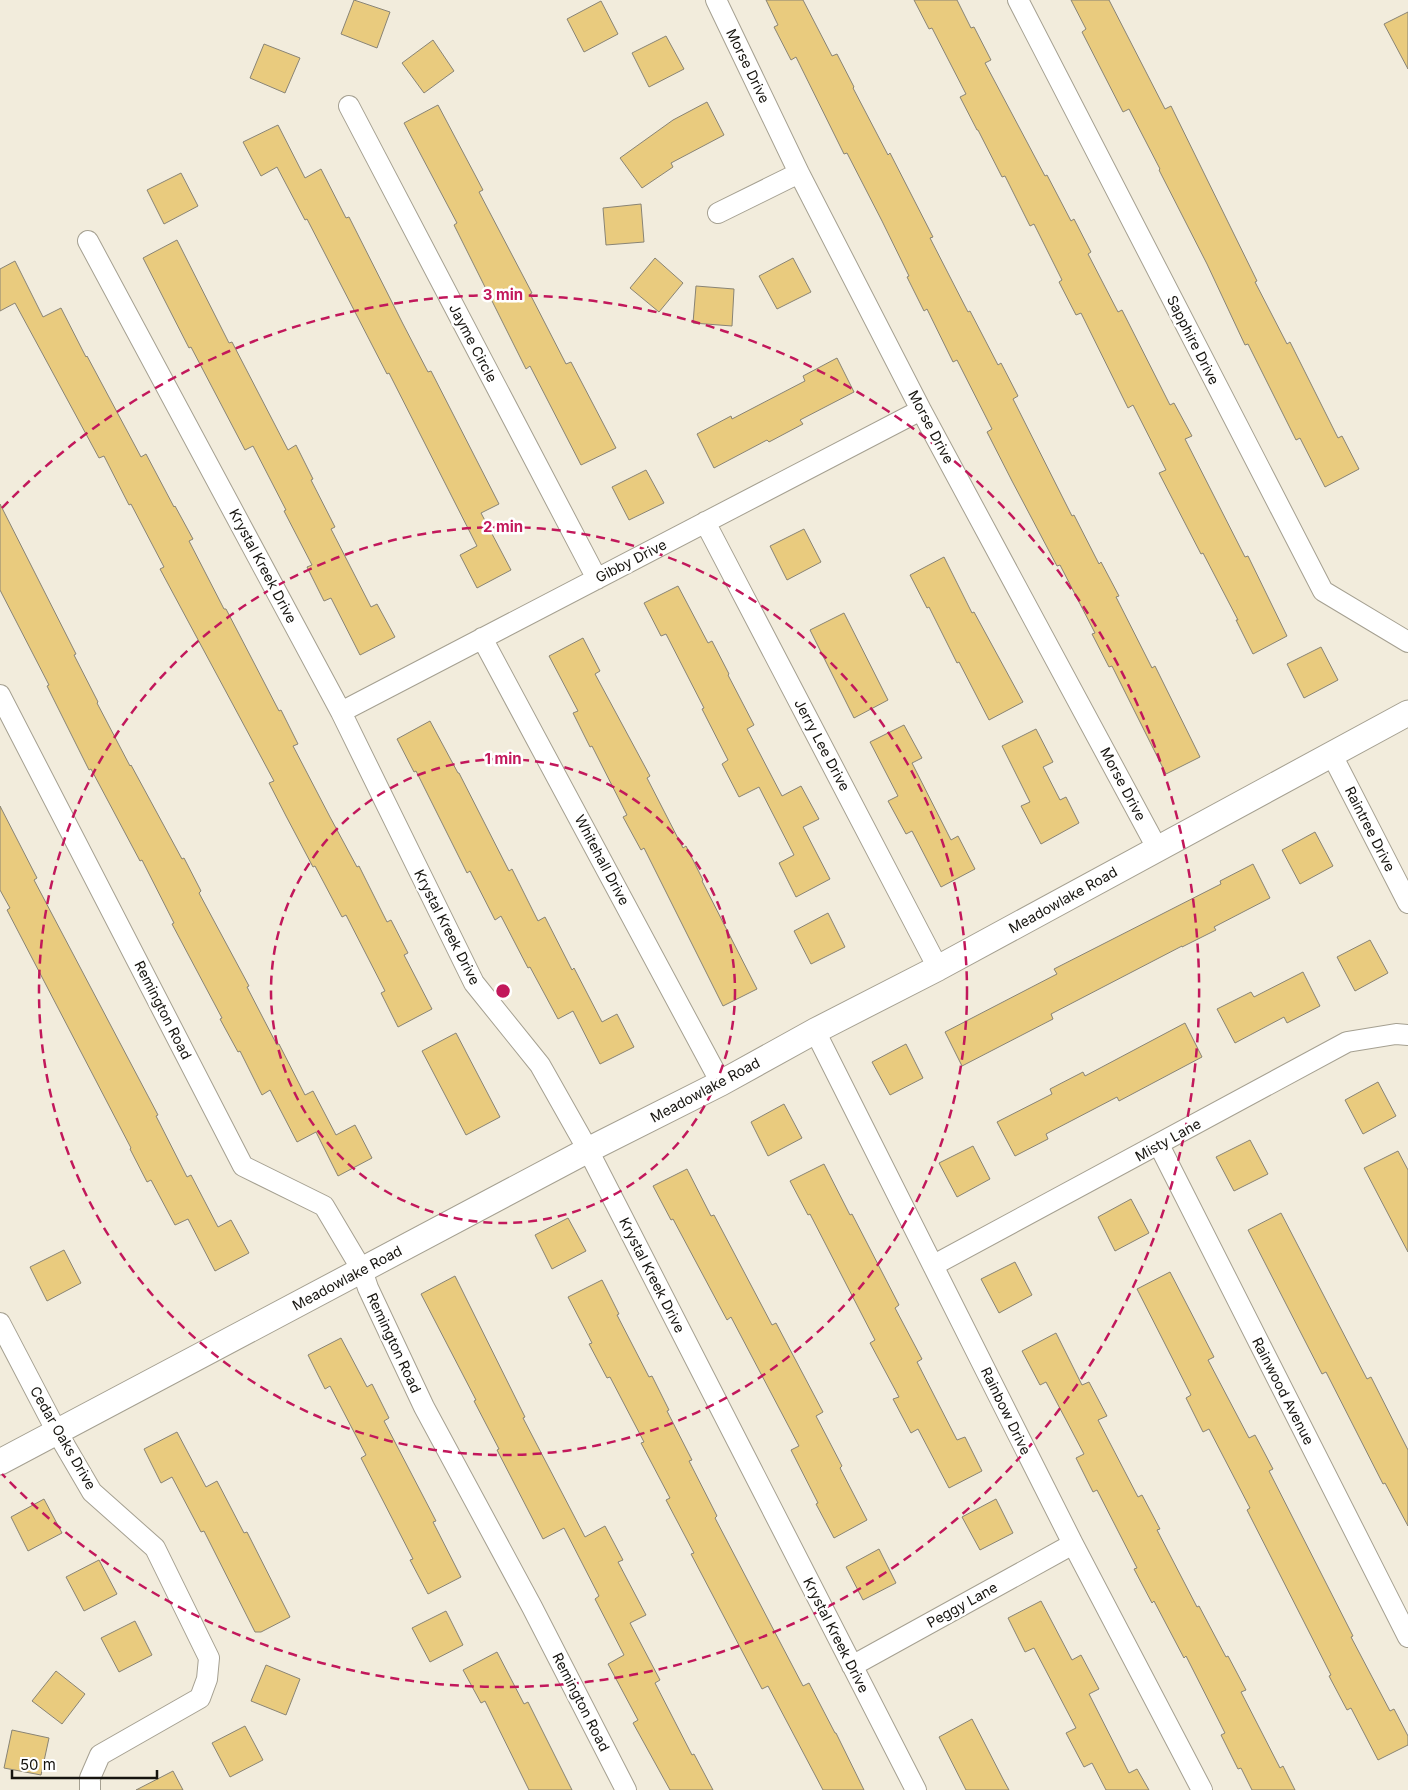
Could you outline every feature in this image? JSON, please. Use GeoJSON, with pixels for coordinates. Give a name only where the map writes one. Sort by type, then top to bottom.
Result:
{"type":"FeatureCollection","features":[{"type":"Feature","properties":{"kind":"street","name":"Morse Drive"},"geometry":{"type":"LineString","coordinates":[[716,0],[799,173],[921,410],[1157,848]]}},
{"type":"Feature","properties":{"kind":"street","name":"Sapphire Drive"},"geometry":{"type":"LineString","coordinates":[[1018,0],[1323,591],[1408,642]]}},
{"type":"Feature","properties":{"kind":"street","name":"Jayme Circle"},"geometry":{"type":"LineString","coordinates":[[349,106],[597,579]]}},
{"type":"Feature","properties":{"kind":"street"},"geometry":{"type":"LineString","coordinates":[[718,213],[799,173]]}},
{"type":"Feature","properties":{"kind":"street","name":"Krystal Kreek Drive"},"geometry":{"type":"LineString","coordinates":[[88,241],[341,712],[474,984],[540,1065],[588,1150],[916,1790]]}},
{"type":"Feature","properties":{"kind":"street","name":"Gibby Drive"},"geometry":{"type":"LineString","coordinates":[[341,712],[921,410]]}},
{"type":"Feature","properties":{"kind":"street","name":"Jerry Lee Drive"},"geometry":{"type":"LineString","coordinates":[[705,522],[938,968]]}},
{"type":"Feature","properties":{"kind":"street","name":"Whitehall Drive"},"geometry":{"type":"LineString","coordinates":[[482,638],[721,1083]]}},
{"type":"Feature","properties":{"kind":"street","name":"Remington Road"},"geometry":{"type":"LineString","coordinates":[[0,695],[243,1166],[324,1206],[362,1270],[368,1288],[424,1407],[532,1607],[626,1790]]}},
{"type":"Feature","properties":{"kind":"street","name":"Meadowlake Road"},"geometry":{"type":"LineString","coordinates":[[0,1462],[588,1150],[721,1083],[815,1031],[938,968],[1408,713]]}},
{"type":"Feature","properties":{"kind":"street","name":"Raintree Drive"},"geometry":{"type":"LineString","coordinates":[[1332,755],[1408,904]]}},
{"type":"Feature","properties":{"kind":"street","name":"Rainbow Drive"},"geometry":{"type":"LineString","coordinates":[[815,1031],[934,1265],[1072,1544],[1202,1790]]}},
{"type":"Feature","properties":{"kind":"street","name":"Misty Lane"},"geometry":{"type":"LineString","coordinates":[[934,1265],[1347,1042],[1396,1034],[1408,1035]]}},
{"type":"Feature","properties":{"kind":"street","name":"Rainwood Avenue"},"geometry":{"type":"LineString","coordinates":[[1159,1145],[1408,1637]]}},
{"type":"Feature","properties":{"kind":"street","name":"Cedar Oaks Drive"},"geometry":{"type":"LineString","coordinates":[[0,1323],[57,1432],[92,1492],[155,1548],[209,1658],[207,1679],[200,1698],[100,1755],[90,1778],[90,1790]]}},
{"type":"Feature","properties":{"kind":"street","name":"Peggy Lane"},"geometry":{"type":"LineString","coordinates":[[852,1666],[1072,1544]]}},
{"type":"Feature","properties":{"kind":"building"},"geometry":{"type":"Polygon","coordinates":[[[354,0],[390,12],[377,48],[341,34],[354,0]]]}},
{"type":"Feature","properties":{"kind":"building"},"geometry":{"type":"Polygon","coordinates":[[[766,0],[803,0],[832,56],[837,54],[888,155],[890,153],[933,237],[930,238],[968,312],[970,311],[998,365],[1001,363],[1018,396],[1013,399],[1072,516],[1074,515],[1099,564],[1101,562],[1119,596],[1116,597],[1152,668],[1155,666],[1200,757],[1166,774],[1112,666],[1109,667],[1092,634],[1095,633],[1060,565],[1057,566],[987,432],[992,429],[957,360],[953,362],[927,309],[924,311],[882,221],[847,153],[844,154],[796,57],[791,60],[774,27],[778,25],[766,0]]]}},
{"type":"Feature","properties":{"kind":"building"},"geometry":{"type":"Polygon","coordinates":[[[914,0],[957,0],[971,28],[974,27],[991,60],[985,63],[1045,176],[1047,175],[1071,221],[1074,219],[1091,252],[1088,254],[1118,312],[1122,310],[1170,405],[1174,403],[1192,436],[1185,439],[1245,557],[1248,556],[1287,636],[1253,654],[1236,620],[1238,620],[1159,473],[1166,470],[1133,405],[1128,408],[1081,313],[1076,315],[1059,282],[1062,280],[1034,224],[1030,226],[1005,176],[1002,177],[960,97],[966,94],[932,28],[929,29],[914,0]]]}},
{"type":"Feature","properties":{"kind":"building"},"geometry":{"type":"Polygon","coordinates":[[[1071,0],[1109,0],[1165,109],[1171,106],[1257,281],[1255,282],[1287,344],[1290,342],[1338,438],[1342,436],[1359,469],[1325,487],[1300,438],[1296,440],[1248,344],[1245,345],[1207,264],[1129,109],[1123,112],[1082,32],[1086,29],[1071,0]]]}},
{"type":"Feature","properties":{"kind":"building"},"geometry":{"type":"Polygon","coordinates":[[[601,1],[618,34],[584,52],[567,19],[601,1]]]}},
{"type":"Feature","properties":{"kind":"building"},"geometry":{"type":"Polygon","coordinates":[[[1408,12],[1408,69],[1384,24],[1408,12]]]}},
{"type":"Feature","properties":{"kind":"building"},"geometry":{"type":"Polygon","coordinates":[[[666,36],[684,69],[649,87],[632,53],[666,36]]]}},
{"type":"Feature","properties":{"kind":"building"},"geometry":{"type":"Polygon","coordinates":[[[433,40],[454,71],[424,93],[402,63],[433,40]]]}},
{"type":"Feature","properties":{"kind":"building"},"geometry":{"type":"Polygon","coordinates":[[[264,44],[300,58],[285,93],[250,78],[264,44]]]}},
{"type":"Feature","properties":{"kind":"building"},"geometry":{"type":"Polygon","coordinates":[[[707,102],[724,135],[671,163],[673,167],[642,188],[620,158],[673,120],[707,102]]]}},
{"type":"Feature","properties":{"kind":"building"},"geometry":{"type":"Polygon","coordinates":[[[438,105],[483,190],[479,192],[532,293],[530,294],[566,364],[571,362],[616,448],[581,465],[530,366],[526,369],[454,225],[457,223],[404,123],[438,105]]]}},
{"type":"Feature","properties":{"kind":"building"},"geometry":{"type":"Polygon","coordinates":[[[278,125],[305,178],[321,169],[346,218],[349,217],[428,372],[431,371],[499,504],[481,513],[511,570],[477,588],[460,555],[477,546],[389,373],[387,374],[307,219],[305,220],[277,167],[261,176],[243,142],[278,125]]]}},
{"type":"Feature","properties":{"kind":"building"},"geometry":{"type":"Polygon","coordinates":[[[181,173],[198,206],[164,224],[147,190],[181,173]]]}},
{"type":"Feature","properties":{"kind":"building"},"geometry":{"type":"Polygon","coordinates":[[[641,204],[644,242],[606,245],[603,208],[641,204]]]}},
{"type":"Feature","properties":{"kind":"building"},"geometry":{"type":"Polygon","coordinates":[[[177,240],[229,343],[232,342],[288,450],[296,445],[335,527],[331,529],[371,607],[377,604],[395,637],[360,655],[331,598],[324,601],[307,567],[312,565],[253,446],[245,450],[191,347],[189,348],[143,258],[177,240]]]}},
{"type":"Feature","properties":{"kind":"building"},"geometry":{"type":"Polygon","coordinates":[[[655,258],[683,283],[659,312],[630,288],[655,258]]]}},
{"type":"Feature","properties":{"kind":"building"},"geometry":{"type":"Polygon","coordinates":[[[793,258],[811,292],[777,309],[759,276],[793,258]]]}},
{"type":"Feature","properties":{"kind":"building"},"geometry":{"type":"Polygon","coordinates":[[[15,261],[43,317],[61,308],[141,457],[146,454],[193,539],[189,541],[224,609],[226,609],[279,711],[281,710],[298,744],[293,746],[330,817],[357,867],[359,866],[387,922],[391,920],[408,953],[404,955],[432,1009],[398,1027],[381,993],[385,991],[346,915],[342,917],[286,816],[269,783],[274,781],[160,569],[164,567],[131,504],[129,505],[104,456],[99,458],[15,303],[0,311],[0,269],[15,261]]]}},
{"type":"Feature","properties":{"kind":"building"},"geometry":{"type":"Polygon","coordinates":[[[696,286],[734,289],[732,326],[693,323],[696,286]]]}},
{"type":"Feature","properties":{"kind":"building"},"geometry":{"type":"Polygon","coordinates":[[[837,358],[854,392],[800,420],[803,424],[769,442],[767,440],[714,468],[697,434],[731,416],[732,419],[805,381],[803,376],[837,358]]]}},
{"type":"Feature","properties":{"kind":"building"},"geometry":{"type":"Polygon","coordinates":[[[646,470],[664,503],[629,520],[612,487],[646,470]]]}},
{"type":"Feature","properties":{"kind":"building"},"geometry":{"type":"Polygon","coordinates":[[[0,504],[76,654],[74,655],[97,703],[182,859],[184,858],[201,891],[199,893],[249,986],[247,987],[277,1045],[279,1044],[305,1095],[313,1091],[336,1135],[355,1125],[372,1158],[338,1176],[316,1132],[297,1142],[270,1090],[262,1095],[240,1051],[238,1052],[220,1019],[222,1018],[172,924],[174,923],[142,860],[140,861],[91,769],[89,770],[47,686],[49,685],[0,590],[0,504]]]}},
{"type":"Feature","properties":{"kind":"building"},"geometry":{"type":"Polygon","coordinates":[[[804,529],[821,562],[787,580],[770,546],[804,529]]]}},
{"type":"Feature","properties":{"kind":"building"},"geometry":{"type":"Polygon","coordinates":[[[944,557],[972,613],[974,612],[1023,702],[989,720],[910,575],[944,557]]]}},
{"type":"Feature","properties":{"kind":"building"},"geometry":{"type":"Polygon","coordinates":[[[678,586],[708,643],[712,641],[729,674],[754,725],[747,729],[782,796],[801,786],[819,819],[803,827],[830,879],[796,897],[779,863],[794,855],[759,787],[739,797],[722,764],[728,760],[702,709],[704,708],[666,634],[661,636],[644,603],[678,586]]]}},
{"type":"Feature","properties":{"kind":"building"},"geometry":{"type":"Polygon","coordinates":[[[844,613],[888,700],[854,718],[810,630],[844,613]]]}},
{"type":"Feature","properties":{"kind":"building"},"geometry":{"type":"Polygon","coordinates":[[[583,638],[600,671],[595,674],[650,776],[647,778],[683,848],[686,846],[757,989],[723,1006],[644,848],[641,850],[623,817],[627,815],[573,713],[578,711],[549,656],[583,638]]]}},
{"type":"Feature","properties":{"kind":"building"},"geometry":{"type":"Polygon","coordinates":[[[1321,647],[1338,680],[1304,698],[1287,664],[1321,647]]]}},
{"type":"Feature","properties":{"kind":"building"},"geometry":{"type":"Polygon","coordinates":[[[430,721],[509,871],[512,869],[538,921],[545,917],[572,970],[574,968],[602,1022],[617,1014],[634,1047],[600,1064],[573,1011],[558,1019],[530,967],[528,968],[501,916],[495,920],[470,871],[467,873],[416,771],[414,772],[397,739],[430,721]]]}},
{"type":"Feature","properties":{"kind":"building"},"geometry":{"type":"Polygon","coordinates":[[[904,725],[922,758],[912,763],[951,840],[958,836],[975,869],[941,887],[912,831],[906,834],[888,801],[898,796],[870,742],[904,725]]]}},
{"type":"Feature","properties":{"kind":"building"},"geometry":{"type":"Polygon","coordinates":[[[1036,729],[1053,762],[1043,767],[1060,800],[1066,797],[1079,823],[1041,844],[1021,806],[1030,802],[1002,746],[1036,729]]]}},
{"type":"Feature","properties":{"kind":"building"},"geometry":{"type":"Polygon","coordinates":[[[0,806],[37,878],[34,880],[158,1115],[156,1116],[187,1177],[191,1175],[218,1227],[231,1220],[249,1253],[215,1271],[188,1219],[175,1225],[151,1180],[147,1182],[7,910],[10,908],[0,890],[0,806]]]}},
{"type":"Feature","properties":{"kind":"building"},"geometry":{"type":"Polygon","coordinates":[[[1315,832],[1333,866],[1300,884],[1282,850],[1315,832]]]}},
{"type":"Feature","properties":{"kind":"building"},"geometry":{"type":"Polygon","coordinates":[[[1253,864],[1270,898],[1214,927],[1216,930],[1051,1014],[1053,1019],[962,1066],[945,1032],[1057,974],[1054,969],[1221,884],[1220,881],[1253,864]]]}},
{"type":"Feature","properties":{"kind":"building"},"geometry":{"type":"Polygon","coordinates":[[[828,913],[845,947],[811,964],[794,931],[828,913]]]}},
{"type":"Feature","properties":{"kind":"building"},"geometry":{"type":"Polygon","coordinates":[[[1370,940],[1388,973],[1355,991],[1337,957],[1370,940]]]}},
{"type":"Feature","properties":{"kind":"building"},"geometry":{"type":"Polygon","coordinates":[[[1303,972],[1320,1006],[1287,1023],[1284,1017],[1235,1043],[1217,1009],[1251,992],[1254,997],[1303,972]]]}},
{"type":"Feature","properties":{"kind":"building"},"geometry":{"type":"Polygon","coordinates":[[[1185,1023],[1202,1057],[1119,1101],[1117,1097],[1046,1134],[1048,1139],[1015,1156],[997,1122],[1052,1094],[1050,1089],[1083,1072],[1085,1076],[1185,1023]]]}},
{"type":"Feature","properties":{"kind":"building"},"geometry":{"type":"Polygon","coordinates":[[[456,1033],[500,1117],[466,1135],[422,1051],[456,1033]]]}},
{"type":"Feature","properties":{"kind":"building"},"geometry":{"type":"Polygon","coordinates":[[[906,1044],[923,1078],[890,1095],[872,1062],[906,1044]]]}},
{"type":"Feature","properties":{"kind":"building"},"geometry":{"type":"Polygon","coordinates":[[[1378,1082],[1396,1116],[1363,1134],[1345,1100],[1378,1082]]]}},
{"type":"Feature","properties":{"kind":"building"},"geometry":{"type":"Polygon","coordinates":[[[784,1104],[802,1138],[768,1156],[751,1122],[784,1104]]]}},
{"type":"Feature","properties":{"kind":"building"},"geometry":{"type":"Polygon","coordinates":[[[1250,1140],[1268,1174],[1234,1191],[1216,1157],[1250,1140]]]}},
{"type":"Feature","properties":{"kind":"building"},"geometry":{"type":"Polygon","coordinates":[[[973,1146],[990,1179],[957,1197],[939,1163],[973,1146]]]}},
{"type":"Feature","properties":{"kind":"building"},"geometry":{"type":"Polygon","coordinates":[[[1398,1151],[1408,1170],[1408,1252],[1364,1168],[1398,1151]]]}},
{"type":"Feature","properties":{"kind":"building"},"geometry":{"type":"Polygon","coordinates":[[[824,1164],[899,1305],[895,1308],[922,1359],[917,1362],[957,1440],[965,1437],[982,1471],[949,1488],[918,1429],[911,1433],[893,1399],[899,1397],[870,1343],[875,1340],[810,1214],[808,1215],[790,1181],[824,1164]]]}},
{"type":"Feature","properties":{"kind":"building"},"geometry":{"type":"Polygon","coordinates":[[[687,1169],[711,1216],[714,1215],[772,1325],[776,1323],[823,1412],[816,1416],[867,1520],[834,1538],[791,1450],[799,1446],[731,1317],[727,1320],[673,1219],[671,1220],[653,1186],[687,1169]]]}},
{"type":"Feature","properties":{"kind":"building"},"geometry":{"type":"Polygon","coordinates":[[[1131,1199],[1149,1233],[1115,1251],[1098,1217],[1131,1199]]]}},
{"type":"Feature","properties":{"kind":"building"},"geometry":{"type":"Polygon","coordinates":[[[1281,1213],[1367,1379],[1371,1377],[1408,1450],[1408,1526],[1385,1483],[1383,1484],[1326,1372],[1322,1374],[1248,1230],[1281,1213]]]}},
{"type":"Feature","properties":{"kind":"building"},"geometry":{"type":"Polygon","coordinates":[[[568,1218],[586,1251],[552,1269],[535,1235],[568,1218]]]}},
{"type":"Feature","properties":{"kind":"building"},"geometry":{"type":"Polygon","coordinates":[[[64,1250],[81,1283],[47,1301],[30,1267],[64,1250]]]}},
{"type":"Feature","properties":{"kind":"building"},"geometry":{"type":"Polygon","coordinates":[[[1015,1262],[1032,1295],[999,1313],[981,1279],[1015,1262]]]}},
{"type":"Feature","properties":{"kind":"building"},"geometry":{"type":"Polygon","coordinates":[[[1170,1272],[1214,1357],[1208,1360],[1249,1438],[1255,1435],[1273,1469],[1269,1471],[1353,1636],[1351,1637],[1390,1711],[1394,1709],[1408,1736],[1408,1745],[1378,1760],[1351,1708],[1347,1710],[1329,1676],[1331,1675],[1247,1510],[1250,1508],[1209,1429],[1203,1432],[1186,1398],[1191,1395],[1137,1289],[1170,1272]]]}},
{"type":"Feature","properties":{"kind":"building"},"geometry":{"type":"Polygon","coordinates":[[[455,1276],[525,1417],[523,1418],[585,1537],[605,1526],[623,1560],[618,1562],[646,1615],[630,1623],[660,1680],[655,1683],[692,1755],[694,1754],[713,1790],[670,1790],[633,1723],[638,1720],[608,1664],[624,1655],[595,1599],[599,1596],[564,1528],[543,1539],[497,1450],[499,1449],[474,1401],[476,1400],[421,1294],[455,1276]]]}},
{"type":"Feature","properties":{"kind":"building"},"geometry":{"type":"Polygon","coordinates":[[[602,1280],[619,1314],[617,1315],[649,1377],[652,1376],[669,1410],[667,1411],[692,1460],[689,1461],[717,1516],[715,1518],[803,1686],[809,1683],[864,1790],[823,1790],[768,1686],[762,1689],[691,1554],[694,1553],[666,1500],[670,1498],[641,1443],[644,1442],[610,1377],[607,1378],[589,1344],[592,1343],[568,1297],[602,1280]]]}},
{"type":"Feature","properties":{"kind":"building"},"geometry":{"type":"Polygon","coordinates":[[[1056,1333],[1082,1385],[1089,1382],[1107,1416],[1098,1420],[1138,1497],[1142,1495],[1160,1529],[1157,1530],[1197,1607],[1199,1606],[1226,1657],[1228,1656],[1246,1690],[1241,1692],[1280,1768],[1283,1766],[1295,1790],[1252,1790],[1241,1768],[1238,1769],[1221,1735],[1225,1733],[1186,1656],[1184,1658],[1154,1601],[1152,1603],[1134,1569],[1137,1568],[1097,1490],[1093,1492],[1076,1458],[1084,1454],[1046,1382],[1040,1385],[1022,1351],[1056,1333]]]}},
{"type":"Feature","properties":{"kind":"building"},"geometry":{"type":"Polygon","coordinates":[[[341,1338],[367,1387],[372,1384],[389,1418],[384,1421],[436,1521],[433,1522],[461,1577],[428,1594],[410,1560],[413,1559],[361,1458],[366,1455],[330,1386],[325,1389],[308,1355],[341,1338]]]}},
{"type":"Feature","properties":{"kind":"building"},"geometry":{"type":"Polygon","coordinates":[[[177,1432],[206,1487],[217,1481],[244,1533],[247,1532],[290,1617],[261,1632],[255,1632],[204,1531],[201,1532],[172,1477],[161,1483],[144,1449],[177,1432]]]}},
{"type":"Feature","properties":{"kind":"building"},"geometry":{"type":"Polygon","coordinates":[[[44,1499],[62,1533],[28,1551],[11,1517],[44,1499]]]}},
{"type":"Feature","properties":{"kind":"building"},"geometry":{"type":"Polygon","coordinates":[[[996,1499],[1013,1533],[980,1550],[962,1517],[996,1499]]]}},
{"type":"Feature","properties":{"kind":"building"},"geometry":{"type":"Polygon","coordinates":[[[879,1549],[896,1583],[863,1600],[846,1567],[879,1549]]]}},
{"type":"Feature","properties":{"kind":"building"},"geometry":{"type":"Polygon","coordinates":[[[99,1560],[117,1594],[84,1611],[66,1577],[99,1560]]]}},
{"type":"Feature","properties":{"kind":"building"},"geometry":{"type":"Polygon","coordinates":[[[1041,1601],[1072,1660],[1081,1655],[1099,1689],[1089,1694],[1129,1773],[1137,1769],[1149,1790],[1106,1790],[1092,1763],[1084,1767],[1066,1733],[1076,1728],[1034,1648],[1025,1652],[1008,1618],[1041,1601]]]}},
{"type":"Feature","properties":{"kind":"building"},"geometry":{"type":"Polygon","coordinates":[[[446,1611],[463,1645],[430,1662],[412,1628],[446,1611]]]}},
{"type":"Feature","properties":{"kind":"building"},"geometry":{"type":"Polygon","coordinates":[[[135,1621],[152,1655],[119,1672],[101,1638],[135,1621]]]}},
{"type":"Feature","properties":{"kind":"building"},"geometry":{"type":"Polygon","coordinates":[[[497,1652],[524,1704],[528,1702],[572,1790],[529,1790],[485,1701],[481,1703],[463,1670],[497,1652]]]}},
{"type":"Feature","properties":{"kind":"building"},"geometry":{"type":"Polygon","coordinates":[[[266,1665],[300,1679],[286,1715],[251,1701],[266,1665]]]}},
{"type":"Feature","properties":{"kind":"building"},"geometry":{"type":"Polygon","coordinates":[[[56,1671],[85,1694],[62,1724],[32,1701],[56,1671]]]}},
{"type":"Feature","properties":{"kind":"building"},"geometry":{"type":"Polygon","coordinates":[[[972,1719],[1009,1790],[966,1790],[939,1737],[972,1719]]]}},
{"type":"Feature","properties":{"kind":"building"},"geometry":{"type":"Polygon","coordinates":[[[245,1726],[263,1760],[230,1777],[212,1743],[245,1726]]]}},
{"type":"Feature","properties":{"kind":"building"},"geometry":{"type":"Polygon","coordinates":[[[12,1730],[49,1738],[41,1775],[4,1768],[12,1730]]]}},
{"type":"Feature","properties":{"kind":"building"},"geometry":{"type":"Polygon","coordinates":[[[173,1771],[183,1790],[136,1790],[173,1771]]]}}]}
